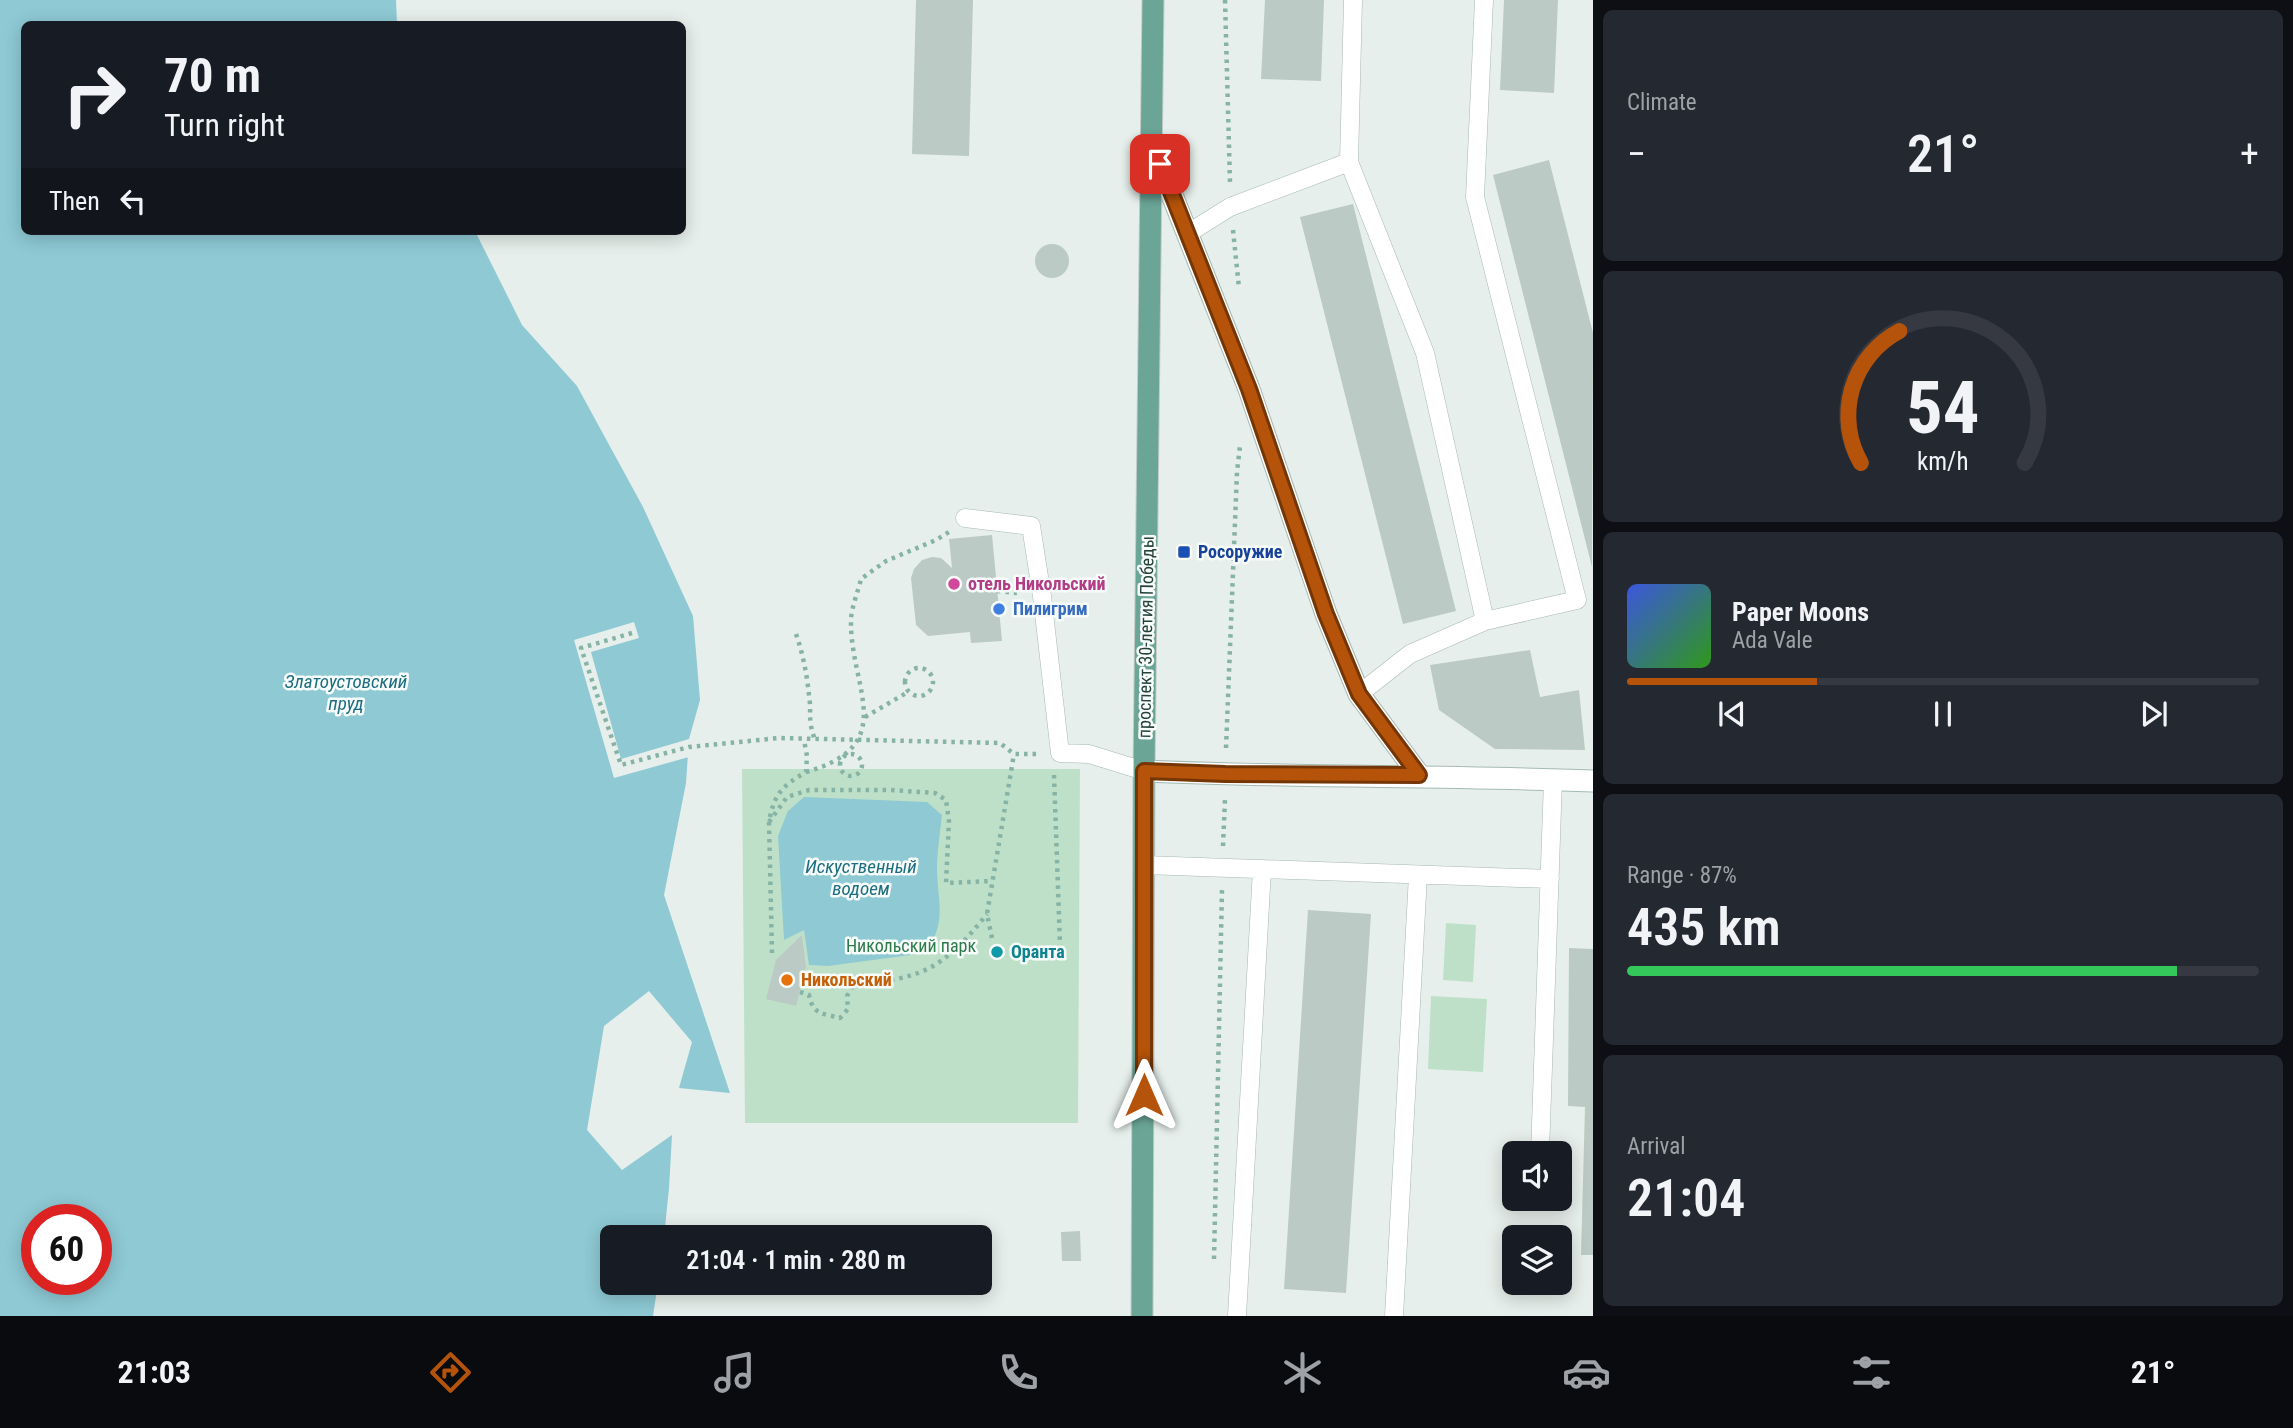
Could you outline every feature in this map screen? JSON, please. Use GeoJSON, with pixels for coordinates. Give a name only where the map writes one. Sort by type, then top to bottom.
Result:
{"type":"FeatureCollection","features":[{"type":"Feature","properties":{"kind":"main road","name":"проспект 30-летия Победы"},"geometry":{"type":"LineString","coordinates":[[1142,1316],[1144,771],[1153,0]]}},
{"type":"Feature","properties":{"kind":"street"},"geometry":{"type":"LineString","coordinates":[[1150,141],[1249,389],[1326,614],[1359,694],[1419,775]]}},
{"type":"Feature","properties":{"kind":"street"},"geometry":{"type":"LineString","coordinates":[[1144,771],[1419,775],[1593,781]]}},
{"type":"Feature","properties":{"kind":"lane"},"geometry":{"type":"LineString","coordinates":[[1353,0],[1349,162],[1424,353],[1485,621]]}},
{"type":"Feature","properties":{"kind":"lane"},"geometry":{"type":"LineString","coordinates":[[1359,694],[1410,653],[1485,621],[1577,600],[1475,197],[1484,0]]}},
{"type":"Feature","properties":{"kind":"lane"},"geometry":{"type":"LineString","coordinates":[[1187,234],[1230,207],[1349,162]]}},
{"type":"Feature","properties":{"kind":"lane"},"geometry":{"type":"LineString","coordinates":[[965,519],[1031,526],[1042,596],[1056,754],[1089,754],[1144,771]]}},
{"type":"Feature","properties":{"kind":"lane"},"geometry":{"type":"LineString","coordinates":[[1540,1141],[1553,780]]}},
{"type":"Feature","properties":{"kind":"lane"},"geometry":{"type":"LineString","coordinates":[[1144,865],[1550,879]]}},
{"type":"Feature","properties":{"kind":"lane"},"geometry":{"type":"LineString","coordinates":[[1237,1316],[1262,869]]}},
{"type":"Feature","properties":{"kind":"lane"},"geometry":{"type":"LineString","coordinates":[[1394,1316],[1418,874]]}},
{"type":"Feature","properties":{"kind":"path"},"geometry":{"type":"LineString","coordinates":[[772,953],[769,822],[773,800],[788,782],[844,755],[859,740],[865,717],[851,620],[861,579],[886,561],[936,540],[965,519]]}},
{"type":"Feature","properties":{"kind":"path"},"geometry":{"type":"LineString","coordinates":[[632,633],[580,648],[621,765],[689,747],[779,738],[1000,743],[1014,754],[1056,754],[1060,945]]}},
{"type":"Feature","properties":{"kind":"path"},"geometry":{"type":"LineString","coordinates":[[796,634],[804,661],[810,699],[808,722],[815,740]]}},
{"type":"Feature","properties":{"kind":"path"},"geometry":{"type":"LineString","coordinates":[[918,668],[926,670],[932,677],[933,685],[929,693],[917,697],[908,691],[905,681],[907,674],[918,668]]}},
{"type":"Feature","properties":{"kind":"path"},"geometry":{"type":"LineString","coordinates":[[865,717],[908,691]]}},
{"type":"Feature","properties":{"kind":"path"},"geometry":{"type":"LineString","coordinates":[[804,740],[806,772]]}},
{"type":"Feature","properties":{"kind":"path"},"geometry":{"type":"LineString","coordinates":[[852,753],[862,759],[862,770],[854,776],[842,773],[839,764],[844,755],[852,753]]}},
{"type":"Feature","properties":{"kind":"path"},"geometry":{"type":"LineString","coordinates":[[992,938],[987,914],[1014,754]]}},
{"type":"Feature","properties":{"kind":"path"},"geometry":{"type":"LineString","coordinates":[[769,822],[787,797],[809,790],[934,793],[946,800],[949,821],[946,883],[992,881]]}},
{"type":"Feature","properties":{"kind":"path"},"geometry":{"type":"LineString","coordinates":[[800,992],[808,995],[811,1006],[816,1011],[840,1018],[848,1009],[847,996],[853,985],[913,975],[937,964],[962,943],[987,914]]}},
{"type":"Feature","properties":{"kind":"green space","name":"Никольский парк"},"geometry":{"type":"Polygon","coordinates":[[[742,769],[1080,769],[1078,1123],[745,1123],[742,769]]]}},
{"type":"Feature","properties":{"kind":"green space"},"geometry":{"type":"Polygon","coordinates":[[[1446,923],[1476,925],[1473,982],[1443,980],[1446,923]]]}},
{"type":"Feature","properties":{"kind":"green space"},"geometry":{"type":"Polygon","coordinates":[[[1431,996],[1487,999],[1483,1072],[1428,1069],[1431,996]]]}},
{"type":"Feature","properties":{"kind":"water","name":"Златоустовский пруд"},"geometry":{"type":"Polygon","coordinates":[[[0,0],[396,0],[397,21],[21,21],[21,235],[477,235],[522,325],[577,386],[643,507],[693,616],[700,700],[689,739],[686,783],[664,895],[730,1093],[679,1088],[692,1042],[649,991],[604,1026],[587,1130],[622,1170],[672,1135],[665,1225],[600,1225],[600,1295],[656,1295],[653,1316],[0,1316],[0,0]]]}},
{"type":"Feature","properties":{"kind":"water","name":"Искуственный водоем"},"geometry":{"type":"Polygon","coordinates":[[[804,797],[927,802],[942,815],[937,863],[939,922],[925,953],[828,966],[809,965],[804,930],[784,940],[778,836],[788,811],[804,797]]]}},
{"type":"Feature","properties":{"kind":"pier"},"geometry":{"type":"Polygon","coordinates":[[[634,622],[639,638],[591,652],[621,759],[689,739],[689,757],[614,778],[574,640],[634,622]]]}},
{"type":"Feature","properties":{"kind":"building"},"geometry":{"type":"Polygon","coordinates":[[[916,0],[973,0],[969,156],[912,154],[916,0]]]}},
{"type":"Feature","properties":{"kind":"building"},"geometry":{"type":"Polygon","coordinates":[[[1265,0],[1324,0],[1321,81],[1261,79],[1265,0]]]}},
{"type":"Feature","properties":{"kind":"building"},"geometry":{"type":"Polygon","coordinates":[[[1504,0],[1558,0],[1554,93],[1500,90],[1504,0]]]}},
{"type":"Feature","properties":{"kind":"building"},"geometry":{"type":"Polygon","coordinates":[[[1549,160],[1593,333],[1592,567],[1493,175],[1549,160]]]}},
{"type":"Feature","properties":{"kind":"building"},"geometry":{"type":"Polygon","coordinates":[[[1353,204],[1456,611],[1403,624],[1300,217],[1353,204]]]}},
{"type":"Feature","properties":{"kind":"building"},"geometry":{"type":"Polygon","coordinates":[[[1052,244],[1064,249],[1069,261],[1064,273],[1052,278],[1040,273],[1035,261],[1040,249],[1052,244]]]}},
{"type":"Feature","properties":{"kind":"building","name":"отель Никольский"},"geometry":{"type":"Polygon","coordinates":[[[992,535],[1002,641],[971,643],[970,632],[928,636],[916,625],[911,578],[914,569],[922,560],[932,557],[941,558],[952,568],[949,539],[992,535]]]}},
{"type":"Feature","properties":{"kind":"building"},"geometry":{"type":"Polygon","coordinates":[[[1530,650],[1540,697],[1579,690],[1585,750],[1495,749],[1439,710],[1430,665],[1530,650]]]}},
{"type":"Feature","properties":{"kind":"building"},"geometry":{"type":"Polygon","coordinates":[[[1308,910],[1371,914],[1346,1293],[1284,1289],[1308,910]]]}},
{"type":"Feature","properties":{"kind":"building","name":"Никольский"},"geometry":{"type":"Polygon","coordinates":[[[802,935],[806,967],[796,1006],[766,999],[776,960],[802,935]]]}},
{"type":"Feature","properties":{"kind":"building"},"geometry":{"type":"Polygon","coordinates":[[[1569,948],[1593,949],[1593,1255],[1581,1255],[1585,1107],[1568,1106],[1569,948]]]}},
{"type":"Feature","properties":{"kind":"building"},"geometry":{"type":"Polygon","coordinates":[[[1080,1231],[1081,1261],[1062,1261],[1061,1232],[1080,1231]]]}},
{"type":"Feature","properties":{"kind":"place","name":"Росоружие"},"geometry":{"type":"Point","coordinates":[1184,552]}},
{"type":"Feature","properties":{"kind":"place","name":"отель Никольский"},"geometry":{"type":"Point","coordinates":[954,584]}},
{"type":"Feature","properties":{"kind":"place","name":"Пилигрим"},"geometry":{"type":"Point","coordinates":[999,609]}},
{"type":"Feature","properties":{"kind":"place","name":"Оранта"},"geometry":{"type":"Point","coordinates":[997,952]}},
{"type":"Feature","properties":{"kind":"place","name":"Никольский"},"geometry":{"type":"Point","coordinates":[787,980]}},
{"type":"Feature","properties":{"kind":"route"},"geometry":{"type":"LineString","coordinates":[[1144,1095],[1144,771],[1419,775],[1359,694],[1326,614],[1249,389],[1160,164]]}}]}
